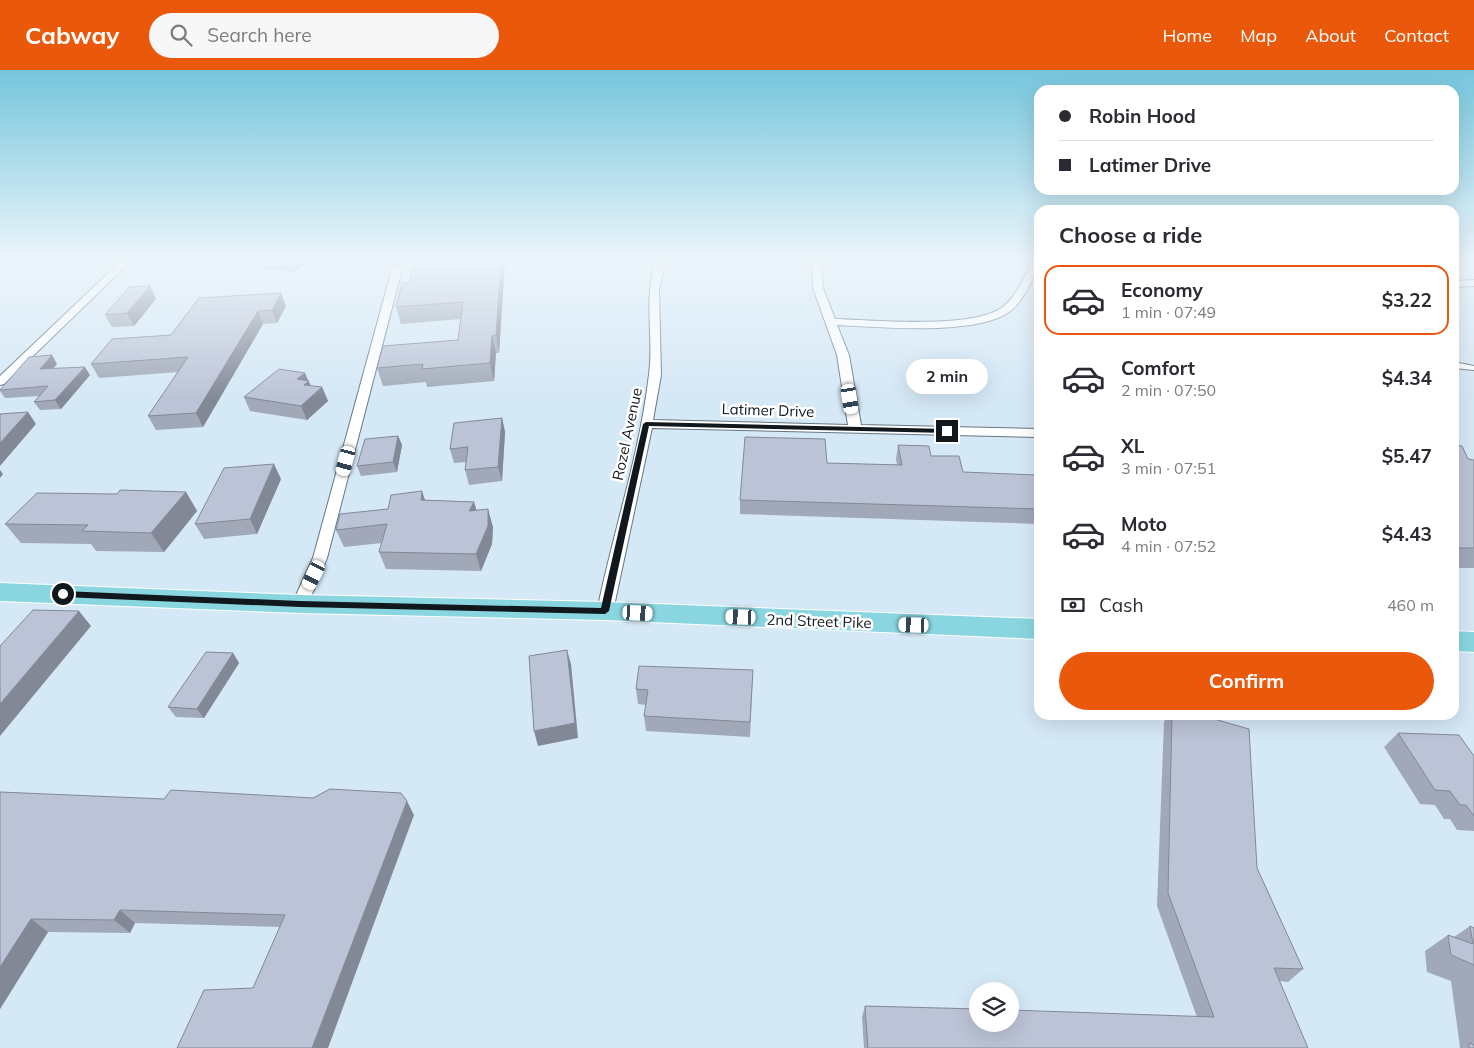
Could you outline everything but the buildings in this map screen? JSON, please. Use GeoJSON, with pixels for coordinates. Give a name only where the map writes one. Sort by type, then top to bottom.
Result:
{"type":"FeatureCollection","features":[{"type":"Feature","properties":{"kind":"main road","name":"2nd Street Pike"},"geometry":{"type":"LineString","coordinates":[[0,592],[300,604],[605,611],[1034,629]]}},
{"type":"Feature","properties":{"kind":"main road"},"geometry":{"type":"LineString","coordinates":[[1459,641],[1474,642]]}},
{"type":"Feature","properties":{"kind":"street"},"geometry":{"type":"LineString","coordinates":[[0,382],[77,308]]}},
{"type":"Feature","properties":{"kind":"street"},"geometry":{"type":"LineString","coordinates":[[300,604],[320,558],[387,308]]}},
{"type":"Feature","properties":{"kind":"street","name":"Rozel Avenue"},"geometry":{"type":"LineString","coordinates":[[605,611],[656,370],[657,347],[654,308]]}},
{"type":"Feature","properties":{"kind":"street"},"geometry":{"type":"LineString","coordinates":[[826,308],[843,355],[855,429]]}},
{"type":"Feature","properties":{"kind":"street"},"geometry":{"type":"LineString","coordinates":[[831,322],[951,323],[990,318],[1006,311],[1009,308]]}},
{"type":"Feature","properties":{"kind":"street"},"geometry":{"type":"LineString","coordinates":[[1459,365],[1470,368]]}},
{"type":"Feature","properties":{"kind":"street","name":"Latimer Drive"},"geometry":{"type":"LineString","coordinates":[[646,424],[1034,433]]}},
{"type":"Feature","properties":{"kind":"route"},"geometry":{"type":"LineString","coordinates":[[63,594],[300,604],[605,611],[608,590],[646,424],[947,431]]}}]}
